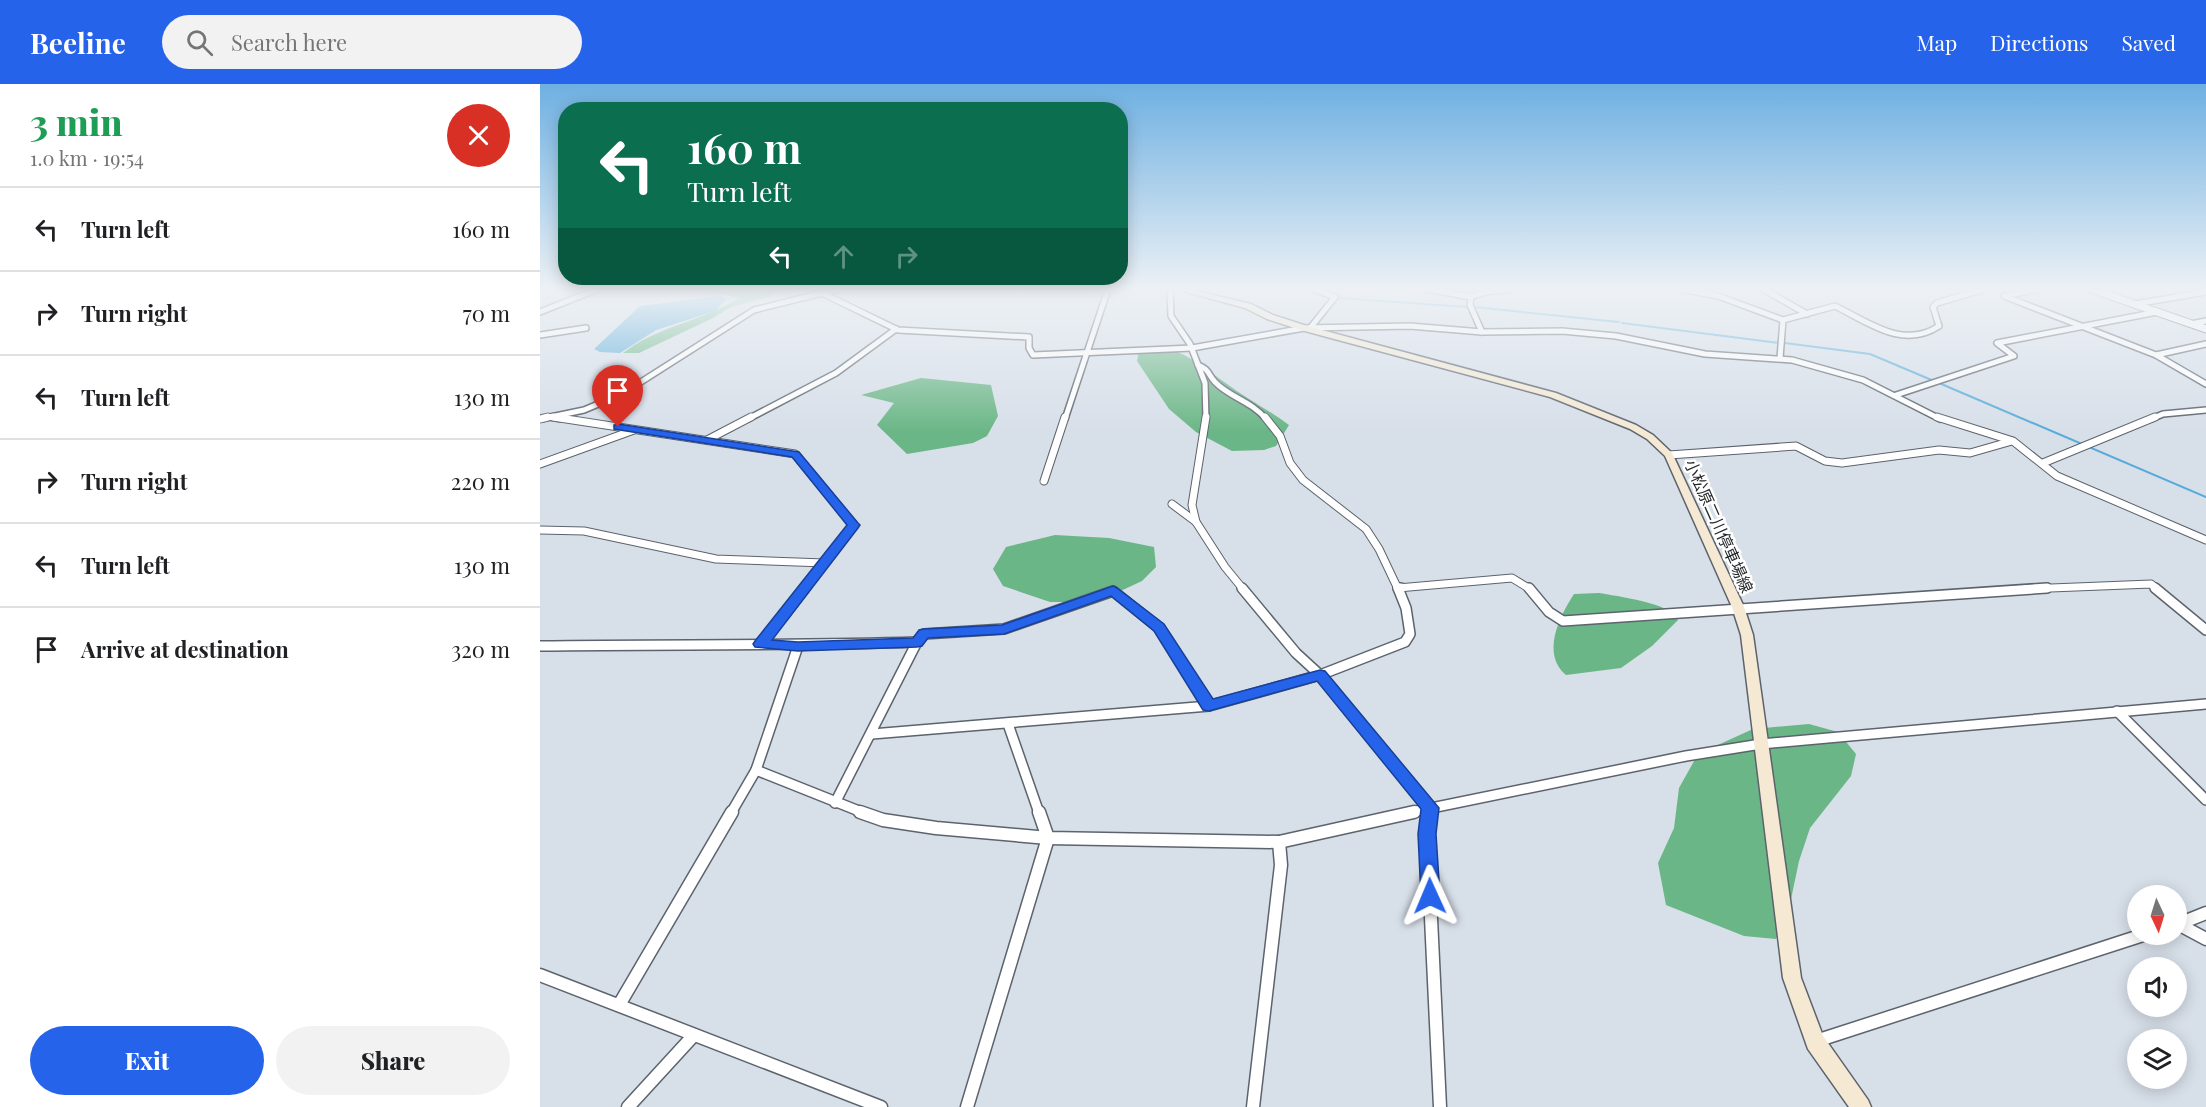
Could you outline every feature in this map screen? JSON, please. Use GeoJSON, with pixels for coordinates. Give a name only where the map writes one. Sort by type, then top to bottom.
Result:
{"type":"FeatureCollection","features":[{"type":"Feature","properties":{"kind":"main road","name":"小松原二川停車場線"},"geometry":{"type":"LineString","coordinates":[[1339,337],[1553,395],[1633,427],[1650,437],[1669,455],[1738,607],[1747,635],[1792,978],[1815,1042],[1858,1103]]}},
{"type":"Feature","properties":{"kind":"street"},"geometry":{"type":"LineString","coordinates":[[540,419],[585,410],[622,394],[712,337]]}},
{"type":"Feature","properties":{"kind":"street"},"geometry":{"type":"LineString","coordinates":[[706,440],[836,373],[887,337]]}},
{"type":"Feature","properties":{"kind":"street"},"geometry":{"type":"LineString","coordinates":[[1024,337],[1029,337],[1029,348],[1033,355],[1192,348],[1257,337]]}},
{"type":"Feature","properties":{"kind":"street"},"geometry":{"type":"LineString","coordinates":[[1044,481],[1093,337]]}},
{"type":"Feature","properties":{"kind":"street"},"geometry":{"type":"LineString","coordinates":[[1185,337],[1192,348],[1205,383],[1206,419],[1192,505],[1196,522],[1225,567],[1296,653],[1320,675],[1430,808],[1427,834],[1440,1107]]}},
{"type":"Feature","properties":{"kind":"street"},"geometry":{"type":"LineString","coordinates":[[1622,337],[1705,354],[1780,358],[1863,380],[1950,423],[1986,431],[2013,441],[2057,476],[2206,540]]}},
{"type":"Feature","properties":{"kind":"street"},"geometry":{"type":"LineString","coordinates":[[1780,358],[1782,337]]}},
{"type":"Feature","properties":{"kind":"street"},"geometry":{"type":"LineString","coordinates":[[1896,395],[2014,356],[1997,343],[2028,337]]}},
{"type":"Feature","properties":{"kind":"street"},"geometry":{"type":"LineString","coordinates":[[2108,337],[2156,355],[2206,384]]}},
{"type":"Feature","properties":{"kind":"street"},"geometry":{"type":"LineString","coordinates":[[2156,355],[2206,344]]}},
{"type":"Feature","properties":{"kind":"street"},"geometry":{"type":"LineString","coordinates":[[872,734],[1209,706],[1320,675],[1405,642],[1410,634],[1406,608],[1379,549],[1366,529],[1303,480],[1290,463],[1280,436],[1273,425],[1245,399],[1215,382],[1207,369],[1198,365]]}},
{"type":"Feature","properties":{"kind":"street"},"geometry":{"type":"LineString","coordinates":[[2043,463],[2163,414],[2206,410]]}},
{"type":"Feature","properties":{"kind":"street"},"geometry":{"type":"LineString","coordinates":[[550,417],[795,454],[854,525],[761,644]]}},
{"type":"Feature","properties":{"kind":"street"},"geometry":{"type":"LineString","coordinates":[[540,464],[634,430]]}},
{"type":"Feature","properties":{"kind":"street"},"geometry":{"type":"LineString","coordinates":[[1669,455],[1796,446],[1825,461],[1842,463],[1939,450],[1970,453],[2013,441]]}},
{"type":"Feature","properties":{"kind":"street"},"geometry":{"type":"LineString","coordinates":[[1172,504],[1196,522]]}},
{"type":"Feature","properties":{"kind":"street"},"geometry":{"type":"LineString","coordinates":[[540,530],[584,531],[716,559],[825,563]]}},
{"type":"Feature","properties":{"kind":"street"},"geometry":{"type":"LineString","coordinates":[[1398,588],[1512,578],[1527,584],[1549,612],[1563,621],[1738,607],[2057,587],[2151,584],[2206,630]]}},
{"type":"Feature","properties":{"kind":"street"},"geometry":{"type":"LineString","coordinates":[[835,803],[917,642],[924,634],[1004,629],[1113,591],[1159,628],[1209,706]]}},
{"type":"Feature","properties":{"kind":"street"},"geometry":{"type":"LineString","coordinates":[[540,646],[761,644],[798,646],[917,642]]}},
{"type":"Feature","properties":{"kind":"street"},"geometry":{"type":"LineString","coordinates":[[619,1005],[756,770],[798,646]]}},
{"type":"Feature","properties":{"kind":"street"},"geometry":{"type":"LineString","coordinates":[[756,770],[883,820],[936,828],[1048,838],[1279,842],[1430,808],[1686,756],[1761,744],[2206,704]]}},
{"type":"Feature","properties":{"kind":"street"},"geometry":{"type":"LineString","coordinates":[[2117,711],[2206,800]]}},
{"type":"Feature","properties":{"kind":"street"},"geometry":{"type":"LineString","coordinates":[[967,1107],[1048,838],[1008,724]]}},
{"type":"Feature","properties":{"kind":"street"},"geometry":{"type":"LineString","coordinates":[[1254,1107],[1281,865],[1279,842]]}},
{"type":"Feature","properties":{"kind":"street"},"geometry":{"type":"LineString","coordinates":[[2187,920],[2206,913]]}},
{"type":"Feature","properties":{"kind":"street"},"geometry":{"type":"LineString","coordinates":[[2187,929],[2206,939]]}},
{"type":"Feature","properties":{"kind":"street"},"geometry":{"type":"LineString","coordinates":[[1815,1042],[2127,940]]}},
{"type":"Feature","properties":{"kind":"street"},"geometry":{"type":"LineString","coordinates":[[540,975],[773,1063],[881,1107]]}},
{"type":"Feature","properties":{"kind":"street"},"geometry":{"type":"LineString","coordinates":[[628,1107],[694,1035]]}},
{"type":"Feature","properties":{"kind":"street"},"geometry":{"type":"LineString","coordinates":[[1858,1103],[1872,1107]]}},
{"type":"Feature","properties":{"kind":"green space"},"geometry":{"type":"Polygon","coordinates":[[[650,337],[673,337],[639,353],[623,353],[650,337]]]}},
{"type":"Feature","properties":{"kind":"green space"},"geometry":{"type":"Polygon","coordinates":[[[1155,346],[1185,355],[1289,425],[1276,446],[1264,450],[1232,451],[1196,432],[1169,409],[1137,361],[1139,351],[1155,346]]]}},
{"type":"Feature","properties":{"kind":"green space"},"geometry":{"type":"Polygon","coordinates":[[[921,378],[991,385],[998,416],[987,436],[973,443],[907,454],[877,425],[894,403],[861,395],[921,378]]]}},
{"type":"Feature","properties":{"kind":"green space"},"geometry":{"type":"Polygon","coordinates":[[[1055,535],[1109,538],[1154,547],[1156,567],[1142,581],[1097,602],[1050,602],[1003,586],[993,569],[1006,547],[1055,535]]]}},
{"type":"Feature","properties":{"kind":"green space"},"geometry":{"type":"Polygon","coordinates":[[[1599,593],[1655,605],[1674,614],[1678,620],[1652,646],[1621,668],[1566,675],[1555,657],[1555,635],[1558,624],[1574,594],[1599,593]]]}},
{"type":"Feature","properties":{"kind":"green space"},"geometry":{"type":"Polygon","coordinates":[[[1809,724],[1838,732],[1856,754],[1851,776],[1810,828],[1799,861],[1790,904],[1776,939],[1744,936],[1666,905],[1658,863],[1674,828],[1679,788],[1698,754],[1753,729],[1809,724]]]}},
{"type":"Feature","properties":{"kind":"water"},"geometry":{"type":"Polygon","coordinates":[[[607,337],[645,337],[620,353],[600,352],[594,349],[607,337]]]}},
{"type":"Feature","properties":{"kind":"waterway"},"geometry":{"type":"LineString","coordinates":[[1730,337],[1779,343]]}},
{"type":"Feature","properties":{"kind":"waterway"},"geometry":{"type":"LineString","coordinates":[[1785,343],[1870,354],[1934,381]]}},
{"type":"Feature","properties":{"kind":"waterway"},"geometry":{"type":"LineString","coordinates":[[1939,383],[2206,497]]}},
{"type":"Feature","properties":{"kind":"route"},"geometry":{"type":"LineString","coordinates":[[618,427],[795,454],[854,525],[761,644],[798,646],[917,642],[924,634],[1004,629],[1113,591],[1159,628],[1209,706],[1320,675],[1412,783],[1430,808],[1427,834],[1430,896]]}}]}
